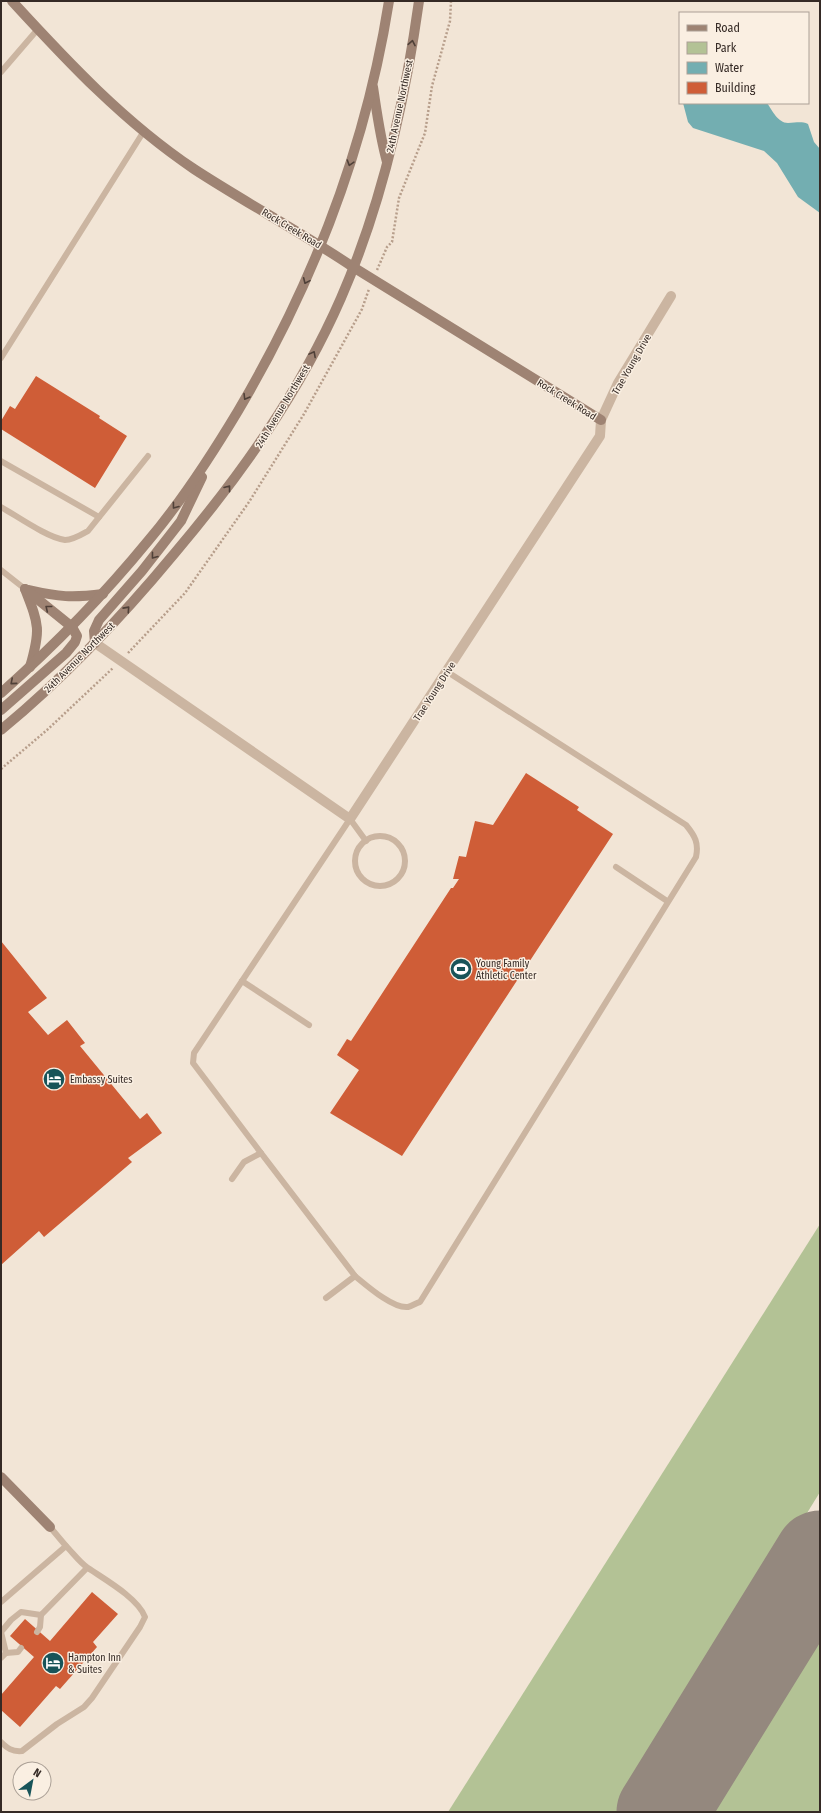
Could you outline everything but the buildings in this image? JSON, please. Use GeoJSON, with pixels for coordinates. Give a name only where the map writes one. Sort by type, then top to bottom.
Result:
{"type":"FeatureCollection","features":[{"type":"Feature","properties":{"kind":"main road","name":"Rock Creek Road"},"geometry":{"type":"LineString","coordinates":[[12,1],[106,100],[193,168],[321,245],[353,267],[601,420]]}},
{"type":"Feature","properties":{"kind":"main road"},"geometry":{"type":"LineString","coordinates":[[1,693],[30,668],[72,627],[103,594],[149,540],[187,491],[254,384],[283,331],[336,210],[362,126],[389,1]]}},
{"type":"Feature","properties":{"kind":"main road","name":"24th Avenue Northwest"},"geometry":{"type":"LineString","coordinates":[[1,730],[61,678],[124,612],[202,521],[264,438],[288,400],[341,298],[353,267],[387,164],[404,86],[419,1]]}},
{"type":"Feature","properties":{"kind":"main road"},"geometry":{"type":"LineString","coordinates":[[372,83],[379,135],[387,164]]}},
{"type":"Feature","properties":{"kind":"main road"},"geometry":{"type":"LineString","coordinates":[[95,643],[94,631],[99,620],[142,571],[182,521],[214,449]]}},
{"type":"Feature","properties":{"kind":"main road"},"geometry":{"type":"LineString","coordinates":[[25,589],[63,597],[103,594]]}},
{"type":"Feature","properties":{"kind":"main road"},"geometry":{"type":"LineString","coordinates":[[1,710],[75,642],[76,636],[72,627],[25,589]]}},
{"type":"Feature","properties":{"kind":"main road"},"geometry":{"type":"LineString","coordinates":[[25,589],[34,613],[38,630],[37,641],[30,668]]}},
{"type":"Feature","properties":{"kind":"main road"},"geometry":{"type":"LineString","coordinates":[[1,1477],[50,1527]]}},
{"type":"Feature","properties":{"kind":"street","name":"Trae Young Drive"},"geometry":{"type":"LineString","coordinates":[[350,819],[600,436],[601,420],[618,383],[672,296]]}},
{"type":"Feature","properties":{"kind":"street"},"geometry":{"type":"LineString","coordinates":[[95,643],[350,819]]}},
{"type":"Feature","properties":{"kind":"lane"},"geometry":{"type":"LineString","coordinates":[[1,72],[38,29]]}},
{"type":"Feature","properties":{"kind":"lane"},"geometry":{"type":"LineString","coordinates":[[1,358],[144,131]]}},
{"type":"Feature","properties":{"kind":"lane"},"geometry":{"type":"LineString","coordinates":[[1,507],[54,537],[66,540],[77,537],[88,531],[148,456]]}},
{"type":"Feature","properties":{"kind":"lane"},"geometry":{"type":"LineString","coordinates":[[1,461],[99,517]]}},
{"type":"Feature","properties":{"kind":"lane"},"geometry":{"type":"LineString","coordinates":[[1,570],[25,589]]}},
{"type":"Feature","properties":{"kind":"lane"},"geometry":{"type":"LineString","coordinates":[[366,841],[350,819],[194,1053],[192,1063],[355,1276],[373,1291],[393,1304],[407,1307],[420,1302],[696,857],[698,848],[695,836],[686,825],[446,671]]}},
{"type":"Feature","properties":{"kind":"lane"},"geometry":{"type":"LineString","coordinates":[[379,836],[387,837],[394,840],[400,846],[404,853],[404,868],[395,881],[384,885],[371,884],[359,873],[356,865],[356,857],[358,849],[366,841],[379,836]]}},
{"type":"Feature","properties":{"kind":"lane"},"geometry":{"type":"LineString","coordinates":[[616,867],[668,901]]}},
{"type":"Feature","properties":{"kind":"lane"},"geometry":{"type":"LineString","coordinates":[[242,981],[309,1025]]}},
{"type":"Feature","properties":{"kind":"lane"},"geometry":{"type":"LineString","coordinates":[[232,1179],[244,1162],[261,1153]]}},
{"type":"Feature","properties":{"kind":"lane"},"geometry":{"type":"LineString","coordinates":[[326,1298],[355,1276]]}},
{"type":"Feature","properties":{"kind":"lane"},"geometry":{"type":"LineString","coordinates":[[1,1742],[15,1752],[22,1751],[57,1724],[84,1706],[92,1698],[140,1628],[145,1617],[128,1597],[107,1579],[87,1568],[50,1527]]}},
{"type":"Feature","properties":{"kind":"lane"},"geometry":{"type":"LineString","coordinates":[[1,1602],[66,1546]]}},
{"type":"Feature","properties":{"kind":"lane"},"geometry":{"type":"LineString","coordinates":[[36,1632],[40,1627],[41,1615],[87,1568]]}},
{"type":"Feature","properties":{"kind":"lane"},"geometry":{"type":"LineString","coordinates":[[21,1648],[18,1652],[3,1655],[1,1632],[11,1620],[21,1612],[41,1615]]}},
{"type":"Feature","properties":{"kind":"green space"},"geometry":{"type":"Polygon","coordinates":[[[820,1224],[820,1492],[623,1812],[448,1812],[820,1224]]]}},
{"type":"Feature","properties":{"kind":"green space"},"geometry":{"type":"Polygon","coordinates":[[[820,1611],[820,1812],[696,1812],[820,1611]]]}},
{"type":"Feature","properties":{"kind":"water"},"geometry":{"type":"Polygon","coordinates":[[[683,104],[768,104],[781,121],[788,123],[801,122],[808,124],[814,142],[820,149],[820,213],[798,197],[777,163],[764,151],[693,128],[688,122],[683,104]]]}},
{"type":"Feature","properties":{"kind":"runway"},"geometry":{"type":"LineString","coordinates":[[662,1812],[820,1556]]}},
{"type":"Feature","properties":{"kind":"place","name":"Young Family Athletic Center"},"geometry":{"type":"Point","coordinates":[461,969]}},
{"type":"Feature","properties":{"kind":"place","name":"Embassy Suites"},"geometry":{"type":"Point","coordinates":[54,1079]}},
{"type":"Feature","properties":{"kind":"place","name":"Hampton Inn & Suites"},"geometry":{"type":"Point","coordinates":[53,1663]}}]}
